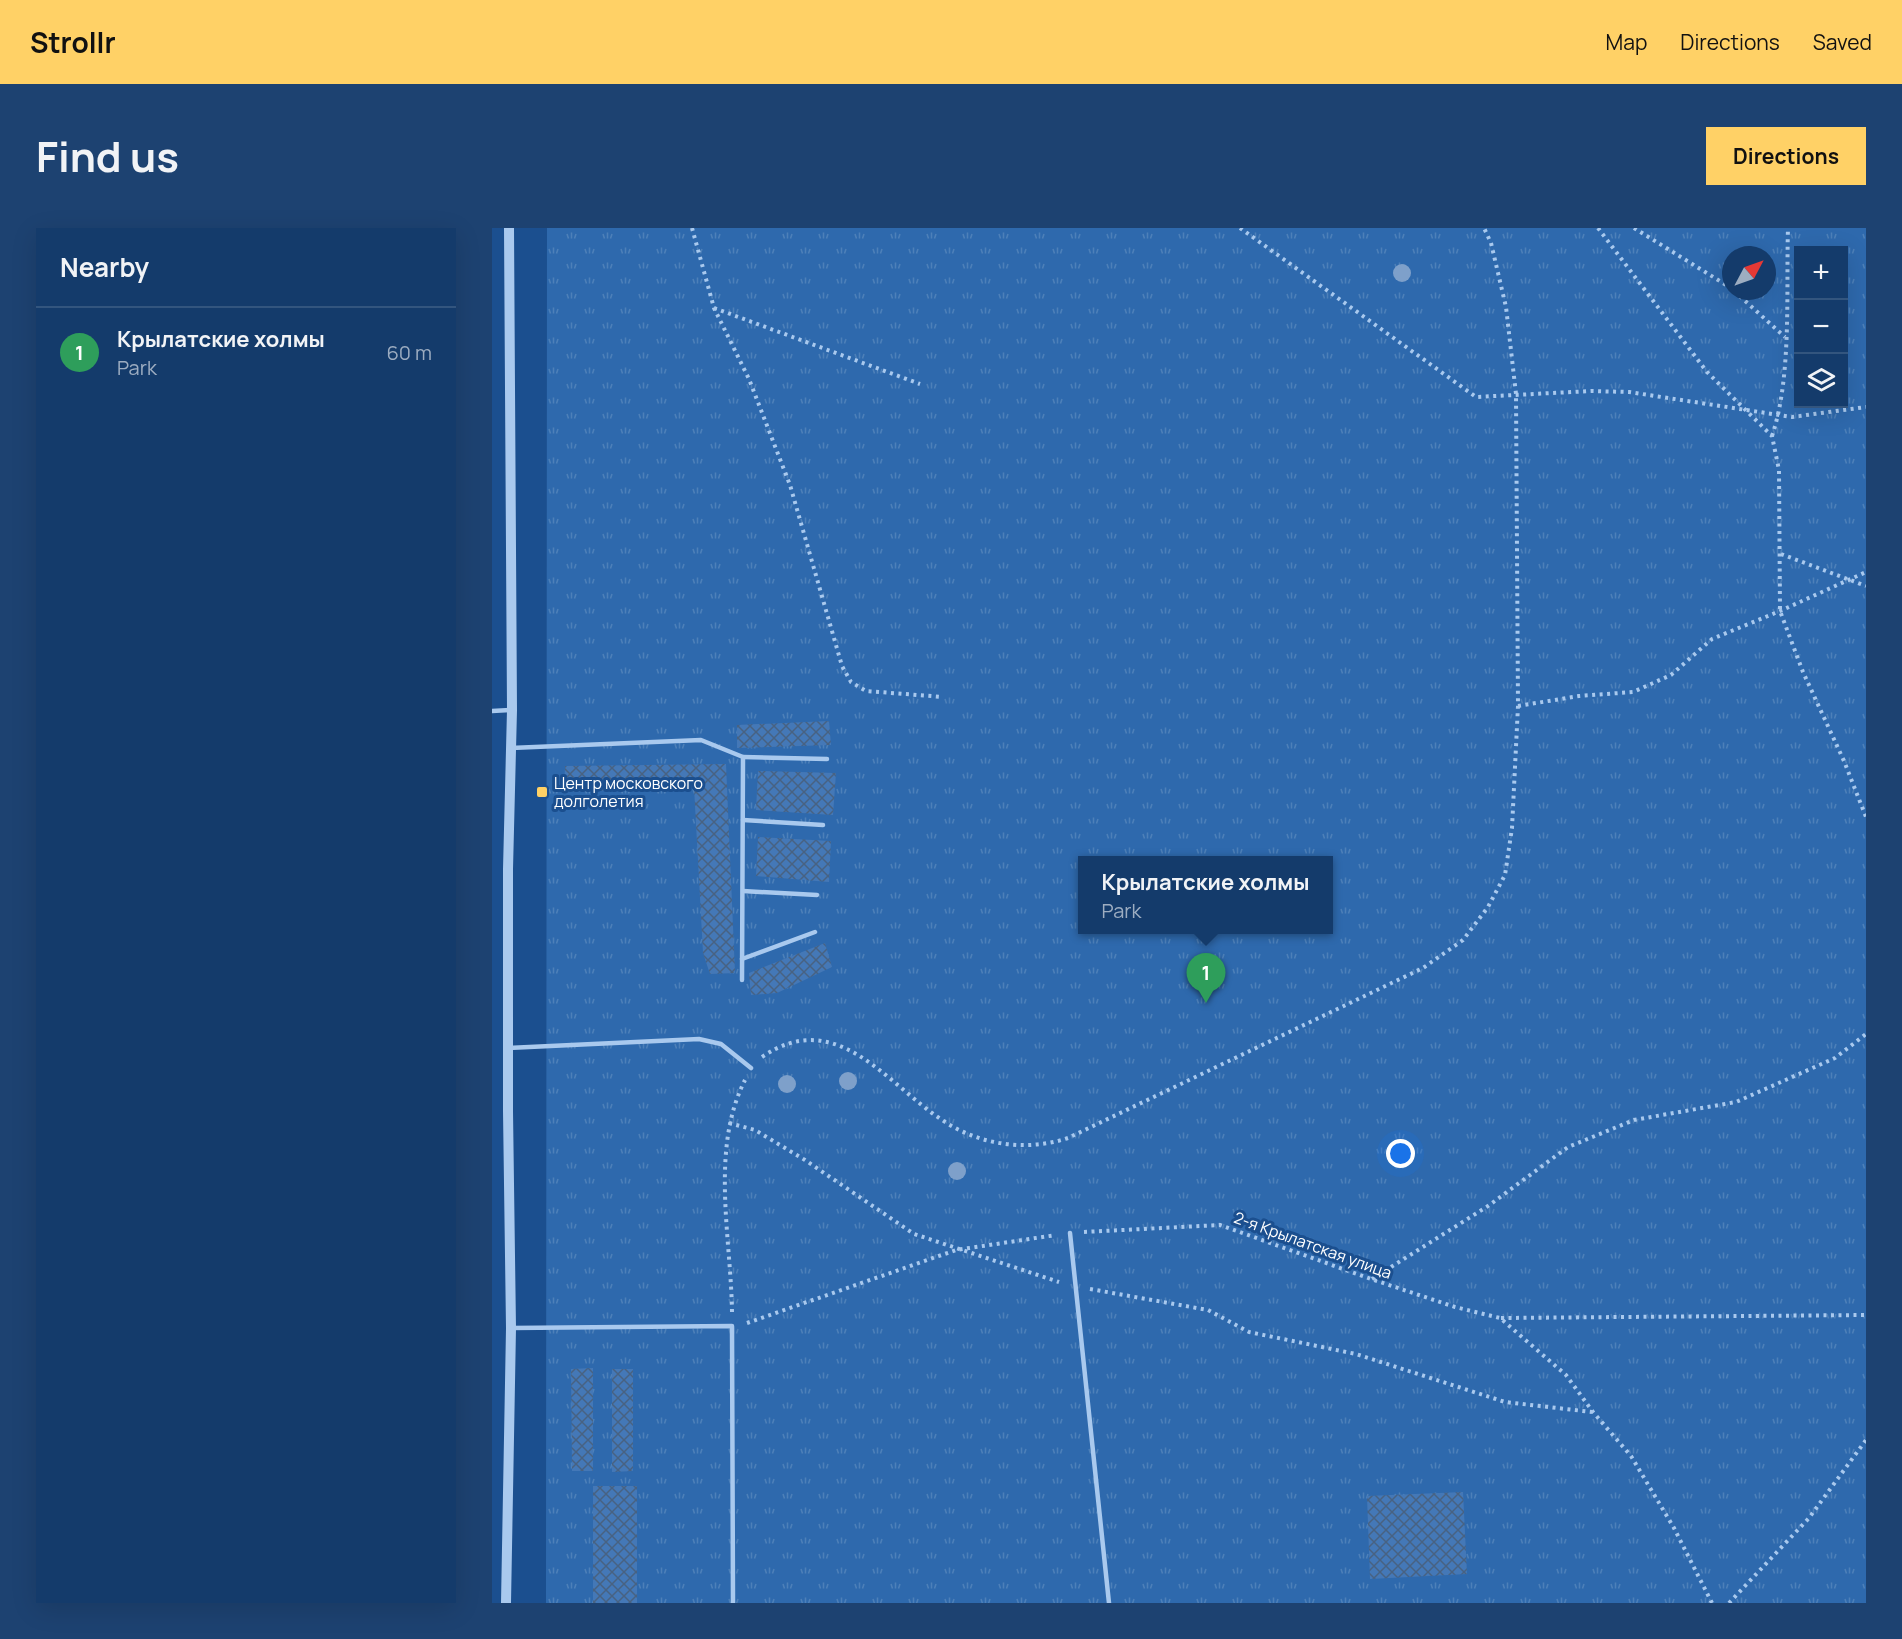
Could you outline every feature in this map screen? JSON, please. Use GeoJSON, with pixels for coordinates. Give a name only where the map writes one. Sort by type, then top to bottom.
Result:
{"type":"FeatureCollection","features":[{"type":"Feature","properties":{"kind":"street"},"geometry":{"type":"LineString","coordinates":[[506,1603],[511,1328],[508,1048],[508,869],[512,710],[509,228]]}},
{"type":"Feature","properties":{"kind":"lane"},"geometry":{"type":"LineString","coordinates":[[492,711],[512,710]]}},
{"type":"Feature","properties":{"kind":"lane"},"geometry":{"type":"LineString","coordinates":[[511,748],[700,740],[743,757],[827,759]]}},
{"type":"Feature","properties":{"kind":"lane"},"geometry":{"type":"LineString","coordinates":[[742,980],[743,757]]}},
{"type":"Feature","properties":{"kind":"lane"},"geometry":{"type":"LineString","coordinates":[[743,820],[823,825]]}},
{"type":"Feature","properties":{"kind":"lane"},"geometry":{"type":"LineString","coordinates":[[742,891],[817,895]]}},
{"type":"Feature","properties":{"kind":"lane"},"geometry":{"type":"LineString","coordinates":[[742,959],[815,932]]}},
{"type":"Feature","properties":{"kind":"lane"},"geometry":{"type":"LineString","coordinates":[[508,1048],[699,1039],[721,1044],[751,1068]]}},
{"type":"Feature","properties":{"kind":"lane"},"geometry":{"type":"LineString","coordinates":[[1070,1233],[1109,1603]]}},
{"type":"Feature","properties":{"kind":"lane"},"geometry":{"type":"LineString","coordinates":[[511,1328],[732,1326],[733,1603]]}},
{"type":"Feature","properties":{"kind":"path"},"geometry":{"type":"LineString","coordinates":[[693,228],[714,308],[749,379],[790,485],[842,666],[851,682],[866,691],[943,697]]}},
{"type":"Feature","properties":{"kind":"path"},"geometry":{"type":"LineString","coordinates":[[1240,228],[1475,396],[1629,392],[1792,417],[1866,407]]}},
{"type":"Feature","properties":{"kind":"path"},"geometry":{"type":"LineString","coordinates":[[732,1326],[726,1163],[729,1123],[736,1097],[751,1068],[778,1046],[802,1041],[830,1043],[852,1050],[876,1065],[944,1122],[968,1133],[1019,1147],[1045,1146],[1068,1138],[1423,968],[1463,940],[1488,907],[1506,875],[1512,828],[1518,706],[1516,394],[1506,307],[1491,243],[1484,228]]}},
{"type":"Feature","properties":{"kind":"path"},"geometry":{"type":"LineString","coordinates":[[1598,228],[1707,372],[1772,436]]}},
{"type":"Feature","properties":{"kind":"path"},"geometry":{"type":"LineString","coordinates":[[1634,228],[1722,282]]}},
{"type":"Feature","properties":{"kind":"path"},"geometry":{"type":"LineString","coordinates":[[1788,228],[1786,337],[1779,415],[1772,436],[1779,470],[1780,611],[1803,672],[1844,761],[1866,817]]}},
{"type":"Feature","properties":{"kind":"path"},"geometry":{"type":"LineString","coordinates":[[1744,300],[1786,337]]}},
{"type":"Feature","properties":{"kind":"path"},"geometry":{"type":"LineString","coordinates":[[714,308],[920,384]]}},
{"type":"Feature","properties":{"kind":"path"},"geometry":{"type":"LineString","coordinates":[[1781,554],[1866,586]]}},
{"type":"Feature","properties":{"kind":"path"},"geometry":{"type":"LineString","coordinates":[[1518,706],[1579,696],[1633,692],[1671,675],[1712,639],[1866,572]]}},
{"type":"Feature","properties":{"kind":"path"},"geometry":{"type":"LineString","coordinates":[[1371,1279],[1488,1206],[1568,1147],[1635,1120],[1736,1102],[1835,1058],[1866,1035]]}},
{"type":"Feature","properties":{"kind":"path"},"geometry":{"type":"LineString","coordinates":[[729,1123],[755,1130],[805,1160],[914,1234],[957,1250],[1076,1287],[1208,1310],[1249,1332],[1356,1354],[1506,1402],[1593,1412]]}},
{"type":"Feature","properties":{"kind":"path","name":"2-я Крылатская улица"},"geometry":{"type":"LineString","coordinates":[[732,1326],[758,1322],[957,1250],[1070,1233],[1220,1225],[1455,1307],[1500,1318],[1566,1375],[1593,1412],[1631,1456],[1674,1528],[1712,1603]]}},
{"type":"Feature","properties":{"kind":"path"},"geometry":{"type":"LineString","coordinates":[[1500,1318],[1866,1315]]}},
{"type":"Feature","properties":{"kind":"path"},"geometry":{"type":"LineString","coordinates":[[1729,1603],[1809,1518],[1866,1440]]}},
{"type":"Feature","properties":{"kind":"green space"},"geometry":{"type":"Polygon","coordinates":[[[547,228],[1866,228],[1866,1603],[546,1603],[547,228]]]}},
{"type":"Feature","properties":{"kind":"building"},"geometry":{"type":"Polygon","coordinates":[[[829,721],[831,745],[737,748],[737,725],[829,721]]]}},
{"type":"Feature","properties":{"kind":"building"},"geometry":{"type":"Polygon","coordinates":[[[726,764],[735,973],[710,974],[703,953],[694,787],[564,792],[565,766],[726,764]]]}},
{"type":"Feature","properties":{"kind":"building"},"geometry":{"type":"Polygon","coordinates":[[[758,771],[836,773],[833,815],[756,810],[758,771]]]}},
{"type":"Feature","properties":{"kind":"building"},"geometry":{"type":"Polygon","coordinates":[[[758,837],[831,841],[829,882],[756,876],[758,837]]]}},
{"type":"Feature","properties":{"kind":"building"},"geometry":{"type":"Polygon","coordinates":[[[825,943],[832,967],[777,993],[751,995],[749,973],[825,943]]]}},
{"type":"Feature","properties":{"kind":"building"},"geometry":{"type":"Polygon","coordinates":[[[593,1368],[593,1471],[572,1471],[571,1369],[593,1368]]]}},
{"type":"Feature","properties":{"kind":"building"},"geometry":{"type":"Polygon","coordinates":[[[612,1369],[633,1369],[633,1471],[612,1472],[612,1369]]]}},
{"type":"Feature","properties":{"kind":"building"},"geometry":{"type":"Polygon","coordinates":[[[593,1486],[637,1486],[637,1603],[593,1603],[593,1486]]]}},
{"type":"Feature","properties":{"kind":"building"},"geometry":{"type":"Polygon","coordinates":[[[1463,1492],[1467,1574],[1370,1579],[1367,1496],[1463,1492]]]}},
{"type":"Feature","properties":{"kind":"place","name":"Центр московского долголетия"},"geometry":{"type":"Point","coordinates":[542,792]}},
{"type":"Feature","properties":{"kind":"place","name":"Крылатские холмы"},"geometry":{"type":"Point","coordinates":[1206,1003]}}]}
